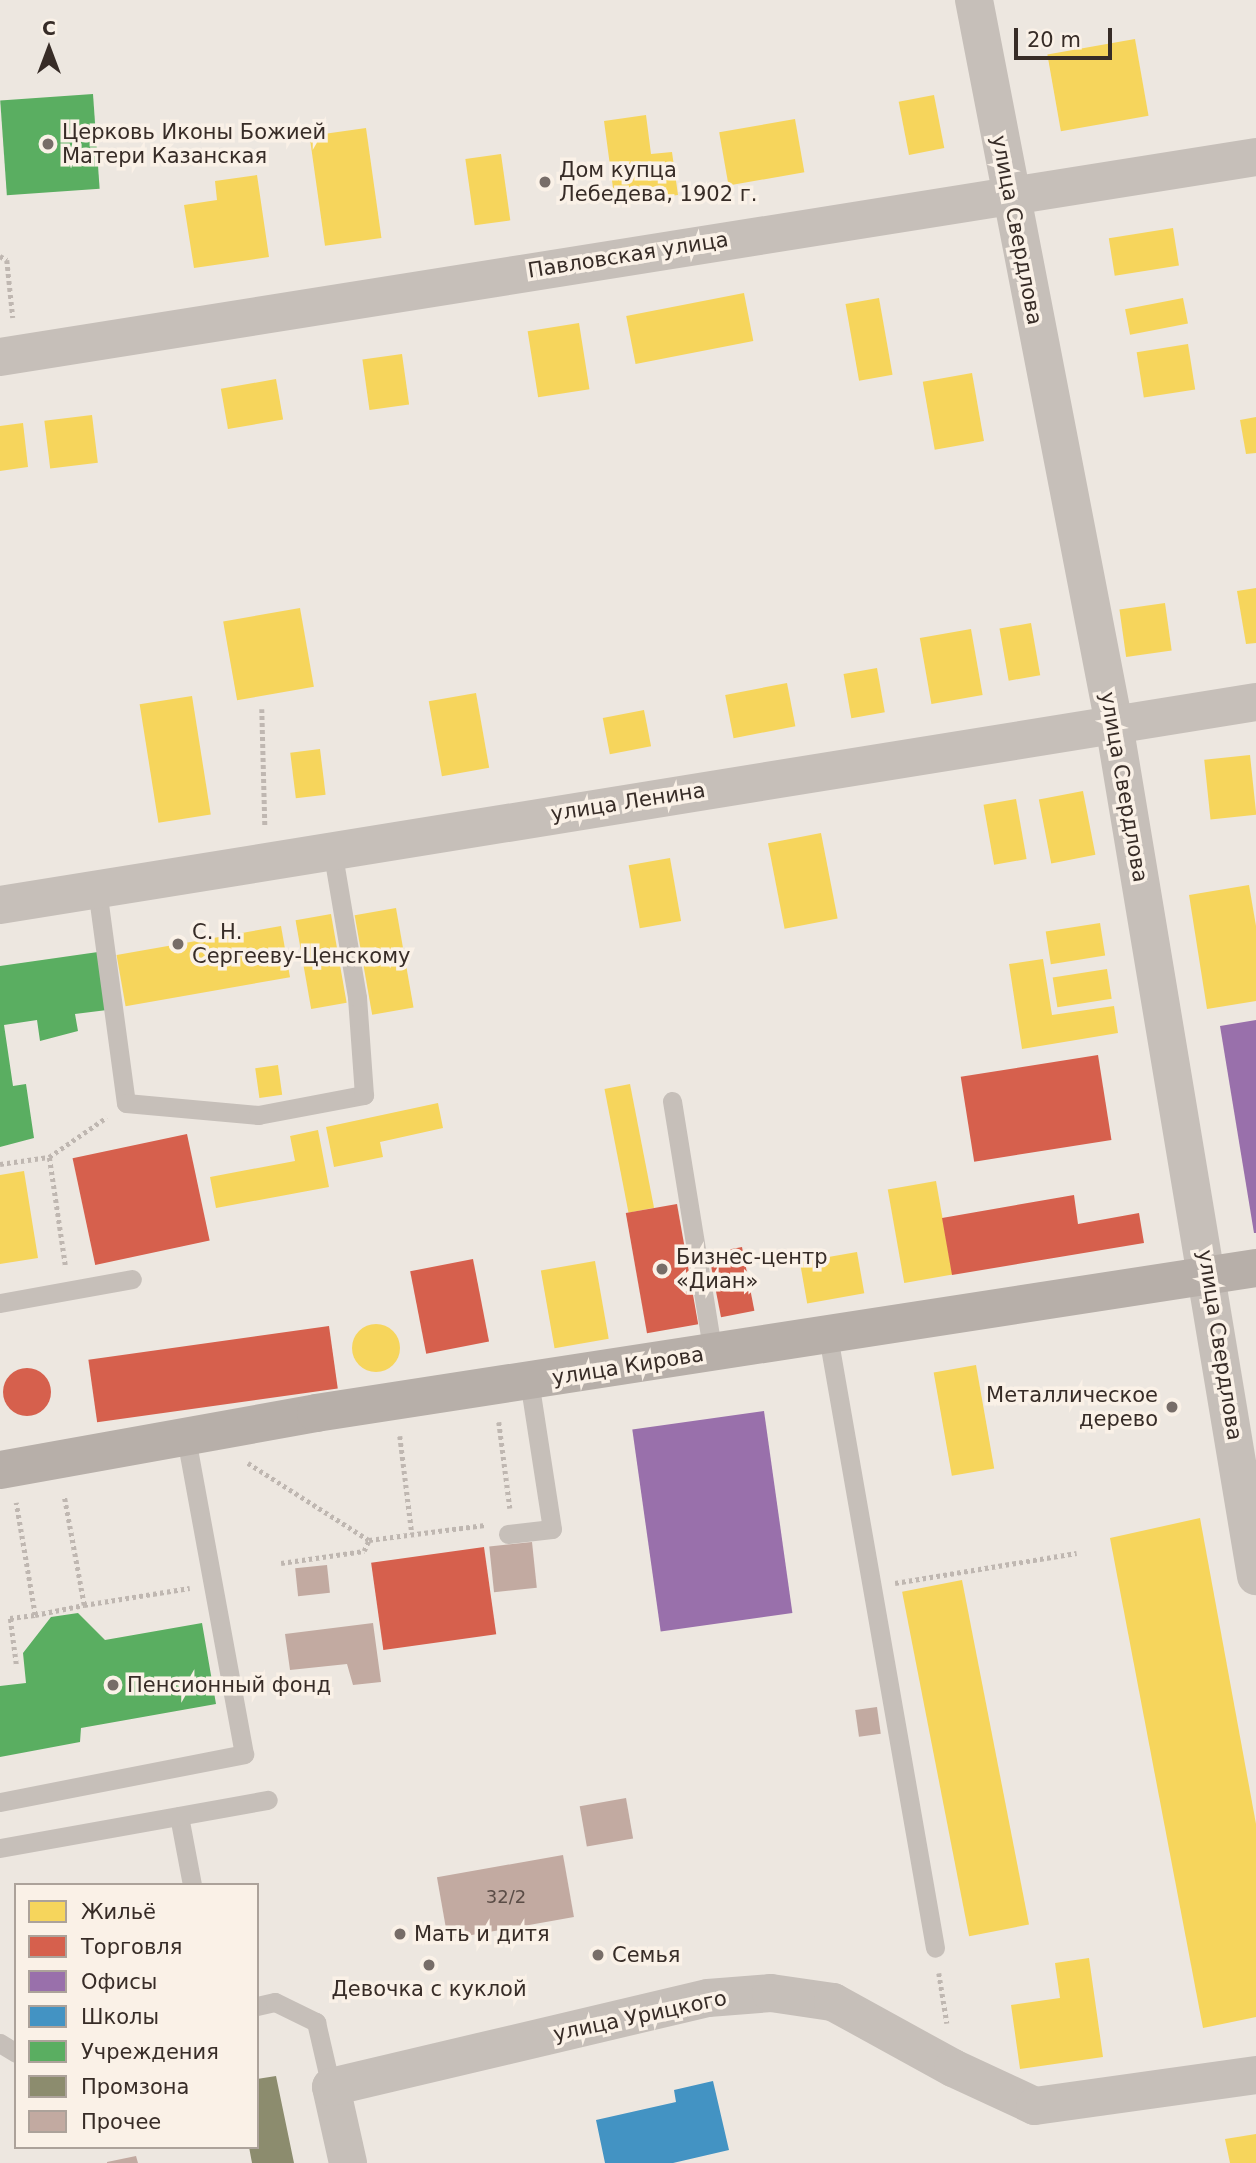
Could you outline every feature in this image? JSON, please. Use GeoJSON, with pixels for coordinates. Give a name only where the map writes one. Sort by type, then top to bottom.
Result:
{"type":"FeatureCollection","features":[{"type":"Feature","properties":{"kind":"street","name":"улица Свердлова"},"geometry":{"type":"LineString","coordinates":[[974,0],[1009,193],[1114,724],[1209,1276],[1256,1576]]}},
{"type":"Feature","properties":{"kind":"street","name":"Павловская улица"},"geometry":{"type":"LineString","coordinates":[[8,355],[1009,193],[1256,157]]}},
{"type":"Feature","properties":{"kind":"street","name":"улица Ленина"},"geometry":{"type":"LineString","coordinates":[[0,905],[332,849],[1256,702]]}},
{"type":"Feature","properties":{"kind":"street","name":"улица Кирова"},"geometry":{"type":"LineString","coordinates":[[8,1486],[186,1437],[1256,1268]]}},
{"type":"Feature","properties":{"kind":"street","name":"улица Урицкого"},"geometry":{"type":"LineString","coordinates":[[331,2087],[708,1998],[771,1993],[833,2003],[953,2068],[1035,2106],[1256,2075]]}},
{"type":"Feature","properties":{"kind":"street"},"geometry":{"type":"LineString","coordinates":[[331,2087],[348,2163]]}},
{"type":"Feature","properties":{"kind":"lane"},"geometry":{"type":"LineString","coordinates":[[97,889],[126,1104],[258,1115],[364,1095],[357,997],[332,849]]}},
{"type":"Feature","properties":{"kind":"lane"},"geometry":{"type":"LineString","coordinates":[[672,1101],[713,1353]]}},
{"type":"Feature","properties":{"kind":"lane"},"geometry":{"type":"LineString","coordinates":[[0,1303],[132,1279]]}},
{"type":"Feature","properties":{"kind":"lane"},"geometry":{"type":"LineString","coordinates":[[828,1336],[935,1948]]}},
{"type":"Feature","properties":{"kind":"lane"},"geometry":{"type":"LineString","coordinates":[[510,1527],[552,1529],[529,1381]]}},
{"type":"Feature","properties":{"kind":"lane"},"geometry":{"type":"LineString","coordinates":[[0,1802],[244,1754],[209,1584],[186,1437]]}},
{"type":"Feature","properties":{"kind":"lane"},"geometry":{"type":"LineString","coordinates":[[0,1849],[268,1800]]}},
{"type":"Feature","properties":{"kind":"lane"},"geometry":{"type":"LineString","coordinates":[[179,1816],[192,1883]]}},
{"type":"Feature","properties":{"kind":"lane"},"geometry":{"type":"LineString","coordinates":[[259,2006],[275,2003],[316,2022],[331,2087]]}},
{"type":"Feature","properties":{"kind":"path"},"geometry":{"type":"LineString","coordinates":[[0,256],[7,260],[8,355]]}},
{"type":"Feature","properties":{"kind":"path"},"geometry":{"type":"LineString","coordinates":[[262,709],[265,827]]}},
{"type":"Feature","properties":{"kind":"path"},"geometry":{"type":"LineString","coordinates":[[0,1164],[49,1157],[126,1104]]}},
{"type":"Feature","properties":{"kind":"path"},"geometry":{"type":"LineString","coordinates":[[49,1157],[69,1290]]}},
{"type":"Feature","properties":{"kind":"path"},"geometry":{"type":"LineString","coordinates":[[499,1422],[510,1527]]}},
{"type":"Feature","properties":{"kind":"path"},"geometry":{"type":"LineString","coordinates":[[400,1436],[412,1534]]}},
{"type":"Feature","properties":{"kind":"path"},"geometry":{"type":"LineString","coordinates":[[247,1462],[369,1540],[489,1524]]}},
{"type":"Feature","properties":{"kind":"path"},"geometry":{"type":"LineString","coordinates":[[8,1486],[35,1615]]}},
{"type":"Feature","properties":{"kind":"path"},"geometry":{"type":"LineString","coordinates":[[64,1496],[83,1605]]}},
{"type":"Feature","properties":{"kind":"path"},"geometry":{"type":"LineString","coordinates":[[281,1563],[364,1551],[369,1540]]}},
{"type":"Feature","properties":{"kind":"path"},"geometry":{"type":"LineString","coordinates":[[872,1586],[1077,1553]]}},
{"type":"Feature","properties":{"kind":"path"},"geometry":{"type":"LineString","coordinates":[[16,1664],[10,1619],[209,1584]]}},
{"type":"Feature","properties":{"kind":"path"},"geometry":{"type":"LineString","coordinates":[[935,1948],[953,2068]]}},
{"type":"Feature","properties":{"kind":"building: Жильё"},"geometry":{"type":"Polygon","coordinates":[[[1135,39],[1149,116],[1061,131],[1047,54],[1135,39]]]}},
{"type":"Feature","properties":{"kind":"building: Жильё"},"geometry":{"type":"Polygon","coordinates":[[[934,95],[944,148],[909,155],[899,102],[934,95]]]}},
{"type":"Feature","properties":{"kind":"building: Жильё"},"geometry":{"type":"Polygon","coordinates":[[[646,115],[651,154],[672,152],[678,195],[615,203],[604,121],[646,115]]]}},
{"type":"Feature","properties":{"kind":"building: Жильё"},"geometry":{"type":"Polygon","coordinates":[[[795,119],[804,172],[729,186],[719,132],[795,119]]]}},
{"type":"Feature","properties":{"kind":"building: Жильё"},"geometry":{"type":"Polygon","coordinates":[[[366,128],[381,238],[325,246],[310,136],[366,128]]]}},
{"type":"Feature","properties":{"kind":"building: Жильё"},"geometry":{"type":"Polygon","coordinates":[[[501,154],[510,220],[475,225],[465,159],[501,154]]]}},
{"type":"Feature","properties":{"kind":"building: Жильё"},"geometry":{"type":"Polygon","coordinates":[[[257,175],[269,257],[194,268],[184,205],[217,200],[215,181],[257,175]]]}},
{"type":"Feature","properties":{"kind":"building: Жильё"},"geometry":{"type":"Polygon","coordinates":[[[1173,228],[1179,266],[1115,276],[1109,238],[1173,228]]]}},
{"type":"Feature","properties":{"kind":"building: Жильё"},"geometry":{"type":"Polygon","coordinates":[[[744,293],[753,341],[636,364],[626,316],[744,293]]]}},
{"type":"Feature","properties":{"kind":"building: Жильё"},"geometry":{"type":"Polygon","coordinates":[[[879,298],[893,375],[859,381],[846,304],[879,298]]]}},
{"type":"Feature","properties":{"kind":"building: Жильё"},"geometry":{"type":"Polygon","coordinates":[[[1183,298],[1188,324],[1130,335],[1125,309],[1183,298]]]}},
{"type":"Feature","properties":{"kind":"building: Жильё"},"geometry":{"type":"Polygon","coordinates":[[[579,323],[589,389],[538,397],[528,331],[579,323]]]}},
{"type":"Feature","properties":{"kind":"building: Жильё"},"geometry":{"type":"Polygon","coordinates":[[[1188,344],[1195,389],[1144,398],[1137,352],[1188,344]]]}},
{"type":"Feature","properties":{"kind":"building: Жильё"},"geometry":{"type":"Polygon","coordinates":[[[402,354],[409,405],[369,410],[362,360],[402,354]]]}},
{"type":"Feature","properties":{"kind":"building: Жильё"},"geometry":{"type":"Polygon","coordinates":[[[972,373],[984,441],[935,450],[923,382],[972,373]]]}},
{"type":"Feature","properties":{"kind":"building: Жильё"},"geometry":{"type":"Polygon","coordinates":[[[276,379],[283,419],[228,429],[221,389],[276,379]]]}},
{"type":"Feature","properties":{"kind":"building: Жильё"},"geometry":{"type":"Polygon","coordinates":[[[92,415],[98,463],[50,468],[44,421],[92,415]]]}},
{"type":"Feature","properties":{"kind":"building: Жильё"},"geometry":{"type":"Polygon","coordinates":[[[1256,417],[1256,453],[1246,454],[1240,420],[1256,417]]]}},
{"type":"Feature","properties":{"kind":"building: Жильё"},"geometry":{"type":"Polygon","coordinates":[[[23,423],[28,467],[0,471],[0,426],[23,423]]]}},
{"type":"Feature","properties":{"kind":"building: Жильё"},"geometry":{"type":"Polygon","coordinates":[[[1256,588],[1256,643],[1246,644],[1237,591],[1256,588]]]}},
{"type":"Feature","properties":{"kind":"building: Жильё"},"geometry":{"type":"Polygon","coordinates":[[[1165,603],[1172,651],[1126,657],[1119,609],[1165,603]]]}},
{"type":"Feature","properties":{"kind":"building: Жильё"},"geometry":{"type":"Polygon","coordinates":[[[300,608],[314,687],[237,700],[223,622],[300,608]]]}},
{"type":"Feature","properties":{"kind":"building: Жильё"},"geometry":{"type":"Polygon","coordinates":[[[1031,623],[1040,675],[1009,681],[999,629],[1031,623]]]}},
{"type":"Feature","properties":{"kind":"building: Жильё"},"geometry":{"type":"Polygon","coordinates":[[[971,629],[983,695],[931,704],[920,638],[971,629]]]}},
{"type":"Feature","properties":{"kind":"building: Жильё"},"geometry":{"type":"Polygon","coordinates":[[[877,668],[885,712],[851,718],[844,674],[877,668]]]}},
{"type":"Feature","properties":{"kind":"building: Жильё"},"geometry":{"type":"Polygon","coordinates":[[[787,683],[795,726],[734,738],[725,695],[787,683]]]}},
{"type":"Feature","properties":{"kind":"building: Жильё"},"geometry":{"type":"Polygon","coordinates":[[[476,693],[489,768],[442,776],[429,701],[476,693]]]}},
{"type":"Feature","properties":{"kind":"building: Жильё"},"geometry":{"type":"Polygon","coordinates":[[[192,696],[211,815],[158,823],[140,704],[192,696]]]}},
{"type":"Feature","properties":{"kind":"building: Жильё"},"geometry":{"type":"Polygon","coordinates":[[[644,710],[651,746],[610,754],[603,718],[644,710]]]}},
{"type":"Feature","properties":{"kind":"building: Жильё"},"geometry":{"type":"Polygon","coordinates":[[[320,749],[326,795],[296,798],[290,753],[320,749]]]}},
{"type":"Feature","properties":{"kind":"building: Жильё"},"geometry":{"type":"Polygon","coordinates":[[[1250,755],[1256,815],[1211,819],[1204,760],[1250,755]]]}},
{"type":"Feature","properties":{"kind":"building: Жильё"},"geometry":{"type":"Polygon","coordinates":[[[1083,791],[1095,855],[1051,863],[1039,800],[1083,791]]]}},
{"type":"Feature","properties":{"kind":"building: Жильё"},"geometry":{"type":"Polygon","coordinates":[[[1016,799],[1027,859],[994,865],[984,805],[1016,799]]]}},
{"type":"Feature","properties":{"kind":"building: Жильё"},"geometry":{"type":"Polygon","coordinates":[[[821,833],[838,918],[785,929],[768,843],[821,833]]]}},
{"type":"Feature","properties":{"kind":"building: Жильё"},"geometry":{"type":"Polygon","coordinates":[[[670,858],[681,921],[640,928],[629,865],[670,858]]]}},
{"type":"Feature","properties":{"kind":"building: Жильё"},"geometry":{"type":"Polygon","coordinates":[[[1249,885],[1256,926],[1256,1001],[1207,1009],[1189,895],[1249,885]]]}},
{"type":"Feature","properties":{"kind":"building: Жильё"},"geometry":{"type":"Polygon","coordinates":[[[396,908],[414,1007],[372,1015],[355,915],[396,908]]]}},
{"type":"Feature","properties":{"kind":"building: Жильё"},"geometry":{"type":"Polygon","coordinates":[[[331,914],[347,1003],[311,1009],[296,920],[331,914]]]}},
{"type":"Feature","properties":{"kind":"building: Жильё"},"geometry":{"type":"Polygon","coordinates":[[[1100,923],[1105,956],[1051,964],[1046,932],[1100,923]]]}},
{"type":"Feature","properties":{"kind":"building: Жильё"},"geometry":{"type":"Polygon","coordinates":[[[281,926],[290,977],[126,1006],[117,955],[281,926]]]}},
{"type":"Feature","properties":{"kind":"building: Жильё"},"geometry":{"type":"Polygon","coordinates":[[[1043,959],[1052,1015],[1114,1006],[1118,1033],[1022,1049],[1009,964],[1043,959]]]}},
{"type":"Feature","properties":{"kind":"building: Жильё"},"geometry":{"type":"Polygon","coordinates":[[[1107,969],[1112,999],[1057,1007],[1053,978],[1107,969]]]}},
{"type":"Feature","properties":{"kind":"building: Жильё"},"geometry":{"type":"Polygon","coordinates":[[[278,1065],[282,1095],[259,1098],[255,1068],[278,1065]]]}},
{"type":"Feature","properties":{"kind":"building: Жильё"},"geometry":{"type":"Polygon","coordinates":[[[630,1084],[654,1208],[629,1213],[604,1089],[630,1084]]]}},
{"type":"Feature","properties":{"kind":"building: Жильё"},"geometry":{"type":"Polygon","coordinates":[[[438,1103],[443,1128],[380,1142],[383,1157],[334,1167],[326,1127],[438,1103]]]}},
{"type":"Feature","properties":{"kind":"building: Жильё"},"geometry":{"type":"Polygon","coordinates":[[[318,1130],[329,1187],[216,1208],[210,1177],[295,1161],[290,1136],[318,1130]]]}},
{"type":"Feature","properties":{"kind":"building: Жильё"},"geometry":{"type":"Polygon","coordinates":[[[24,1171],[38,1258],[0,1264],[0,1175],[24,1171]]]}},
{"type":"Feature","properties":{"kind":"building: Жильё"},"geometry":{"type":"Polygon","coordinates":[[[936,1181],[952,1275],[904,1283],[888,1190],[936,1181]]]}},
{"type":"Feature","properties":{"kind":"building: Жильё"},"geometry":{"type":"Polygon","coordinates":[[[857,1252],[864,1293],[807,1303],[800,1262],[857,1252]]]}},
{"type":"Feature","properties":{"kind":"building: Жильё"},"geometry":{"type":"Polygon","coordinates":[[[595,1261],[609,1339],[555,1348],[541,1271],[595,1261]]]}},
{"type":"Feature","properties":{"kind":"building: Жильё"},"geometry":{"type":"Polygon","coordinates":[[[376,1324],[393,1331],[400,1348],[393,1365],[376,1372],[359,1365],[352,1348],[359,1331],[376,1324]]]}},
{"type":"Feature","properties":{"kind":"building: Жильё"},"geometry":{"type":"Polygon","coordinates":[[[976,1365],[994,1468],[952,1476],[934,1372],[976,1365]]]}},
{"type":"Feature","properties":{"kind":"building: Жильё"},"geometry":{"type":"Polygon","coordinates":[[[1200,1518],[1256,1824],[1256,2017],[1203,2028],[1110,1538],[1200,1518]]]}},
{"type":"Feature","properties":{"kind":"building: Жильё"},"geometry":{"type":"Polygon","coordinates":[[[962,1580],[1029,1925],[969,1936],[902,1592],[962,1580]]]}},
{"type":"Feature","properties":{"kind":"building: Жильё"},"geometry":{"type":"Polygon","coordinates":[[[1089,1958],[1103,2057],[1020,2069],[1011,2005],[1060,1998],[1055,1963],[1089,1958]]]}},
{"type":"Feature","properties":{"kind":"building: Жильё"},"geometry":{"type":"Polygon","coordinates":[[[1256,2134],[1256,2163],[1230,2163],[1225,2139],[1256,2134]]]}},
{"type":"Feature","properties":{"kind":"building: Торговля"},"geometry":{"type":"Polygon","coordinates":[[[1098,1055],[1111,1140],[974,1162],[961,1077],[1098,1055]]]}},
{"type":"Feature","properties":{"kind":"building: Торговля"},"geometry":{"type":"Polygon","coordinates":[[[187,1134],[210,1241],[95,1265],[73,1158],[187,1134]]]}},
{"type":"Feature","properties":{"kind":"building: Торговля"},"geometry":{"type":"Polygon","coordinates":[[[1074,1195],[1078,1224],[1139,1213],[1144,1243],[952,1275],[942,1218],[1074,1195]]]}},
{"type":"Feature","properties":{"kind":"building: Торговля","name":"Бизнес-центр «Диан»"},"geometry":{"type":"Polygon","coordinates":[[[677,1204],[698,1324],[647,1333],[626,1213],[677,1204]]]}},
{"type":"Feature","properties":{"kind":"building: Торговля"},"geometry":{"type":"Polygon","coordinates":[[[742,1247],[754,1311],[721,1317],[709,1253],[742,1247]]]}},
{"type":"Feature","properties":{"kind":"building: Торговля"},"geometry":{"type":"Polygon","coordinates":[[[473,1259],[489,1341],[426,1354],[410,1271],[473,1259]]]}},
{"type":"Feature","properties":{"kind":"building: Торговля"},"geometry":{"type":"Polygon","coordinates":[[[329,1326],[338,1388],[97,1422],[88,1360],[329,1326]]]}},
{"type":"Feature","properties":{"kind":"building: Торговля"},"geometry":{"type":"Polygon","coordinates":[[[27,1368],[44,1375],[51,1392],[44,1409],[27,1416],[10,1409],[3,1392],[10,1375],[27,1368]]]}},
{"type":"Feature","properties":{"kind":"building: Торговля"},"geometry":{"type":"Polygon","coordinates":[[[484,1547],[496,1634],[383,1650],[371,1563],[484,1547]]]}},
{"type":"Feature","properties":{"kind":"building: Офисы"},"geometry":{"type":"Polygon","coordinates":[[[1256,1020],[1256,1233],[1254,1233],[1220,1026],[1256,1020]]]}},
{"type":"Feature","properties":{"kind":"building: Офисы"},"geometry":{"type":"Polygon","coordinates":[[[764,1411],[792,1613],[661,1632],[632,1430],[764,1411]]]}},
{"type":"Feature","properties":{"kind":"building: Школы"},"geometry":{"type":"Polygon","coordinates":[[[713,2081],[729,2150],[673,2163],[605,2163],[596,2120],[676,2102],[674,2090],[713,2081]]]}},
{"type":"Feature","properties":{"kind":"building: Учреждения","name":"Церковь Иконы Божией Матери Казанская"},"geometry":{"type":"Polygon","coordinates":[[[93,94],[100,189],[7,195],[0,100],[93,94]]]}},
{"type":"Feature","properties":{"kind":"building: Учреждения"},"geometry":{"type":"Polygon","coordinates":[[[98,952],[107,1010],[75,1014],[78,1031],[40,1041],[37,1020],[4,1025],[13,1086],[26,1084],[34,1138],[0,1147],[0,966],[98,952]]]}},
{"type":"Feature","properties":{"kind":"building: Учреждения","name":"Пенсионный фонд"},"geometry":{"type":"Polygon","coordinates":[[[78,1613],[105,1640],[202,1623],[216,1704],[81,1728],[80,1742],[0,1757],[0,1686],[26,1683],[23,1653],[51,1617],[78,1613]]]}},
{"type":"Feature","properties":{"kind":"building: Промзона"},"geometry":{"type":"Polygon","coordinates":[[[276,2076],[294,2163],[252,2163],[249,2149],[259,2149],[259,2079],[276,2076]]]}},
{"type":"Feature","properties":{"kind":"building: Прочее"},"geometry":{"type":"Polygon","coordinates":[[[532,1542],[537,1588],[494,1592],[489,1546],[532,1542]]]}},
{"type":"Feature","properties":{"kind":"building: Прочее"},"geometry":{"type":"Polygon","coordinates":[[[327,1565],[330,1593],[298,1596],[295,1568],[327,1565]]]}},
{"type":"Feature","properties":{"kind":"building: Прочее"},"geometry":{"type":"Polygon","coordinates":[[[373,1623],[381,1682],[353,1685],[347,1664],[290,1670],[285,1634],[373,1623]]]}},
{"type":"Feature","properties":{"kind":"building: Прочее"},"geometry":{"type":"Polygon","coordinates":[[[877,1707],[881,1734],[859,1737],[855,1710],[877,1707]]]}},
{"type":"Feature","properties":{"kind":"building: Прочее"},"geometry":{"type":"Polygon","coordinates":[[[626,1798],[633,1838],[587,1847],[580,1806],[626,1798]]]}},
{"type":"Feature","properties":{"kind":"building: Прочее"},"geometry":{"type":"Polygon","coordinates":[[[563,1855],[574,1917],[448,1939],[437,1877],[563,1855]]]}},
{"type":"Feature","properties":{"kind":"building: Прочее"},"geometry":{"type":"Polygon","coordinates":[[[136,2156],[138,2163],[107,2163],[107,2162],[136,2156]]]}},
{"type":"Feature","properties":{"kind":"place","name":"Церковь Иконы Божией Матери Казанская"},"geometry":{"type":"Point","coordinates":[48,144]}},
{"type":"Feature","properties":{"kind":"place","name":"Дом купца Лебедева, 1902 г."},"geometry":{"type":"Point","coordinates":[545,182]}},
{"type":"Feature","properties":{"kind":"place","name":"С. Н. Сергееву-Ценскому"},"geometry":{"type":"Point","coordinates":[178,944]}},
{"type":"Feature","properties":{"kind":"place","name":"Бизнес-центр «Диан»"},"geometry":{"type":"Point","coordinates":[662,1269]}},
{"type":"Feature","properties":{"kind":"place","name":"Металлическое дерево"},"geometry":{"type":"Point","coordinates":[1172,1407]}},
{"type":"Feature","properties":{"kind":"place","name":"Пенсионный фонд"},"geometry":{"type":"Point","coordinates":[113,1685]}},
{"type":"Feature","properties":{"kind":"place","name":"Мать и дитя"},"geometry":{"type":"Point","coordinates":[400,1934]}},
{"type":"Feature","properties":{"kind":"place","name":"Семья"},"geometry":{"type":"Point","coordinates":[598,1955]}},
{"type":"Feature","properties":{"kind":"place","name":"Девочка с куклой"},"geometry":{"type":"Point","coordinates":[429,1965]}}]}
